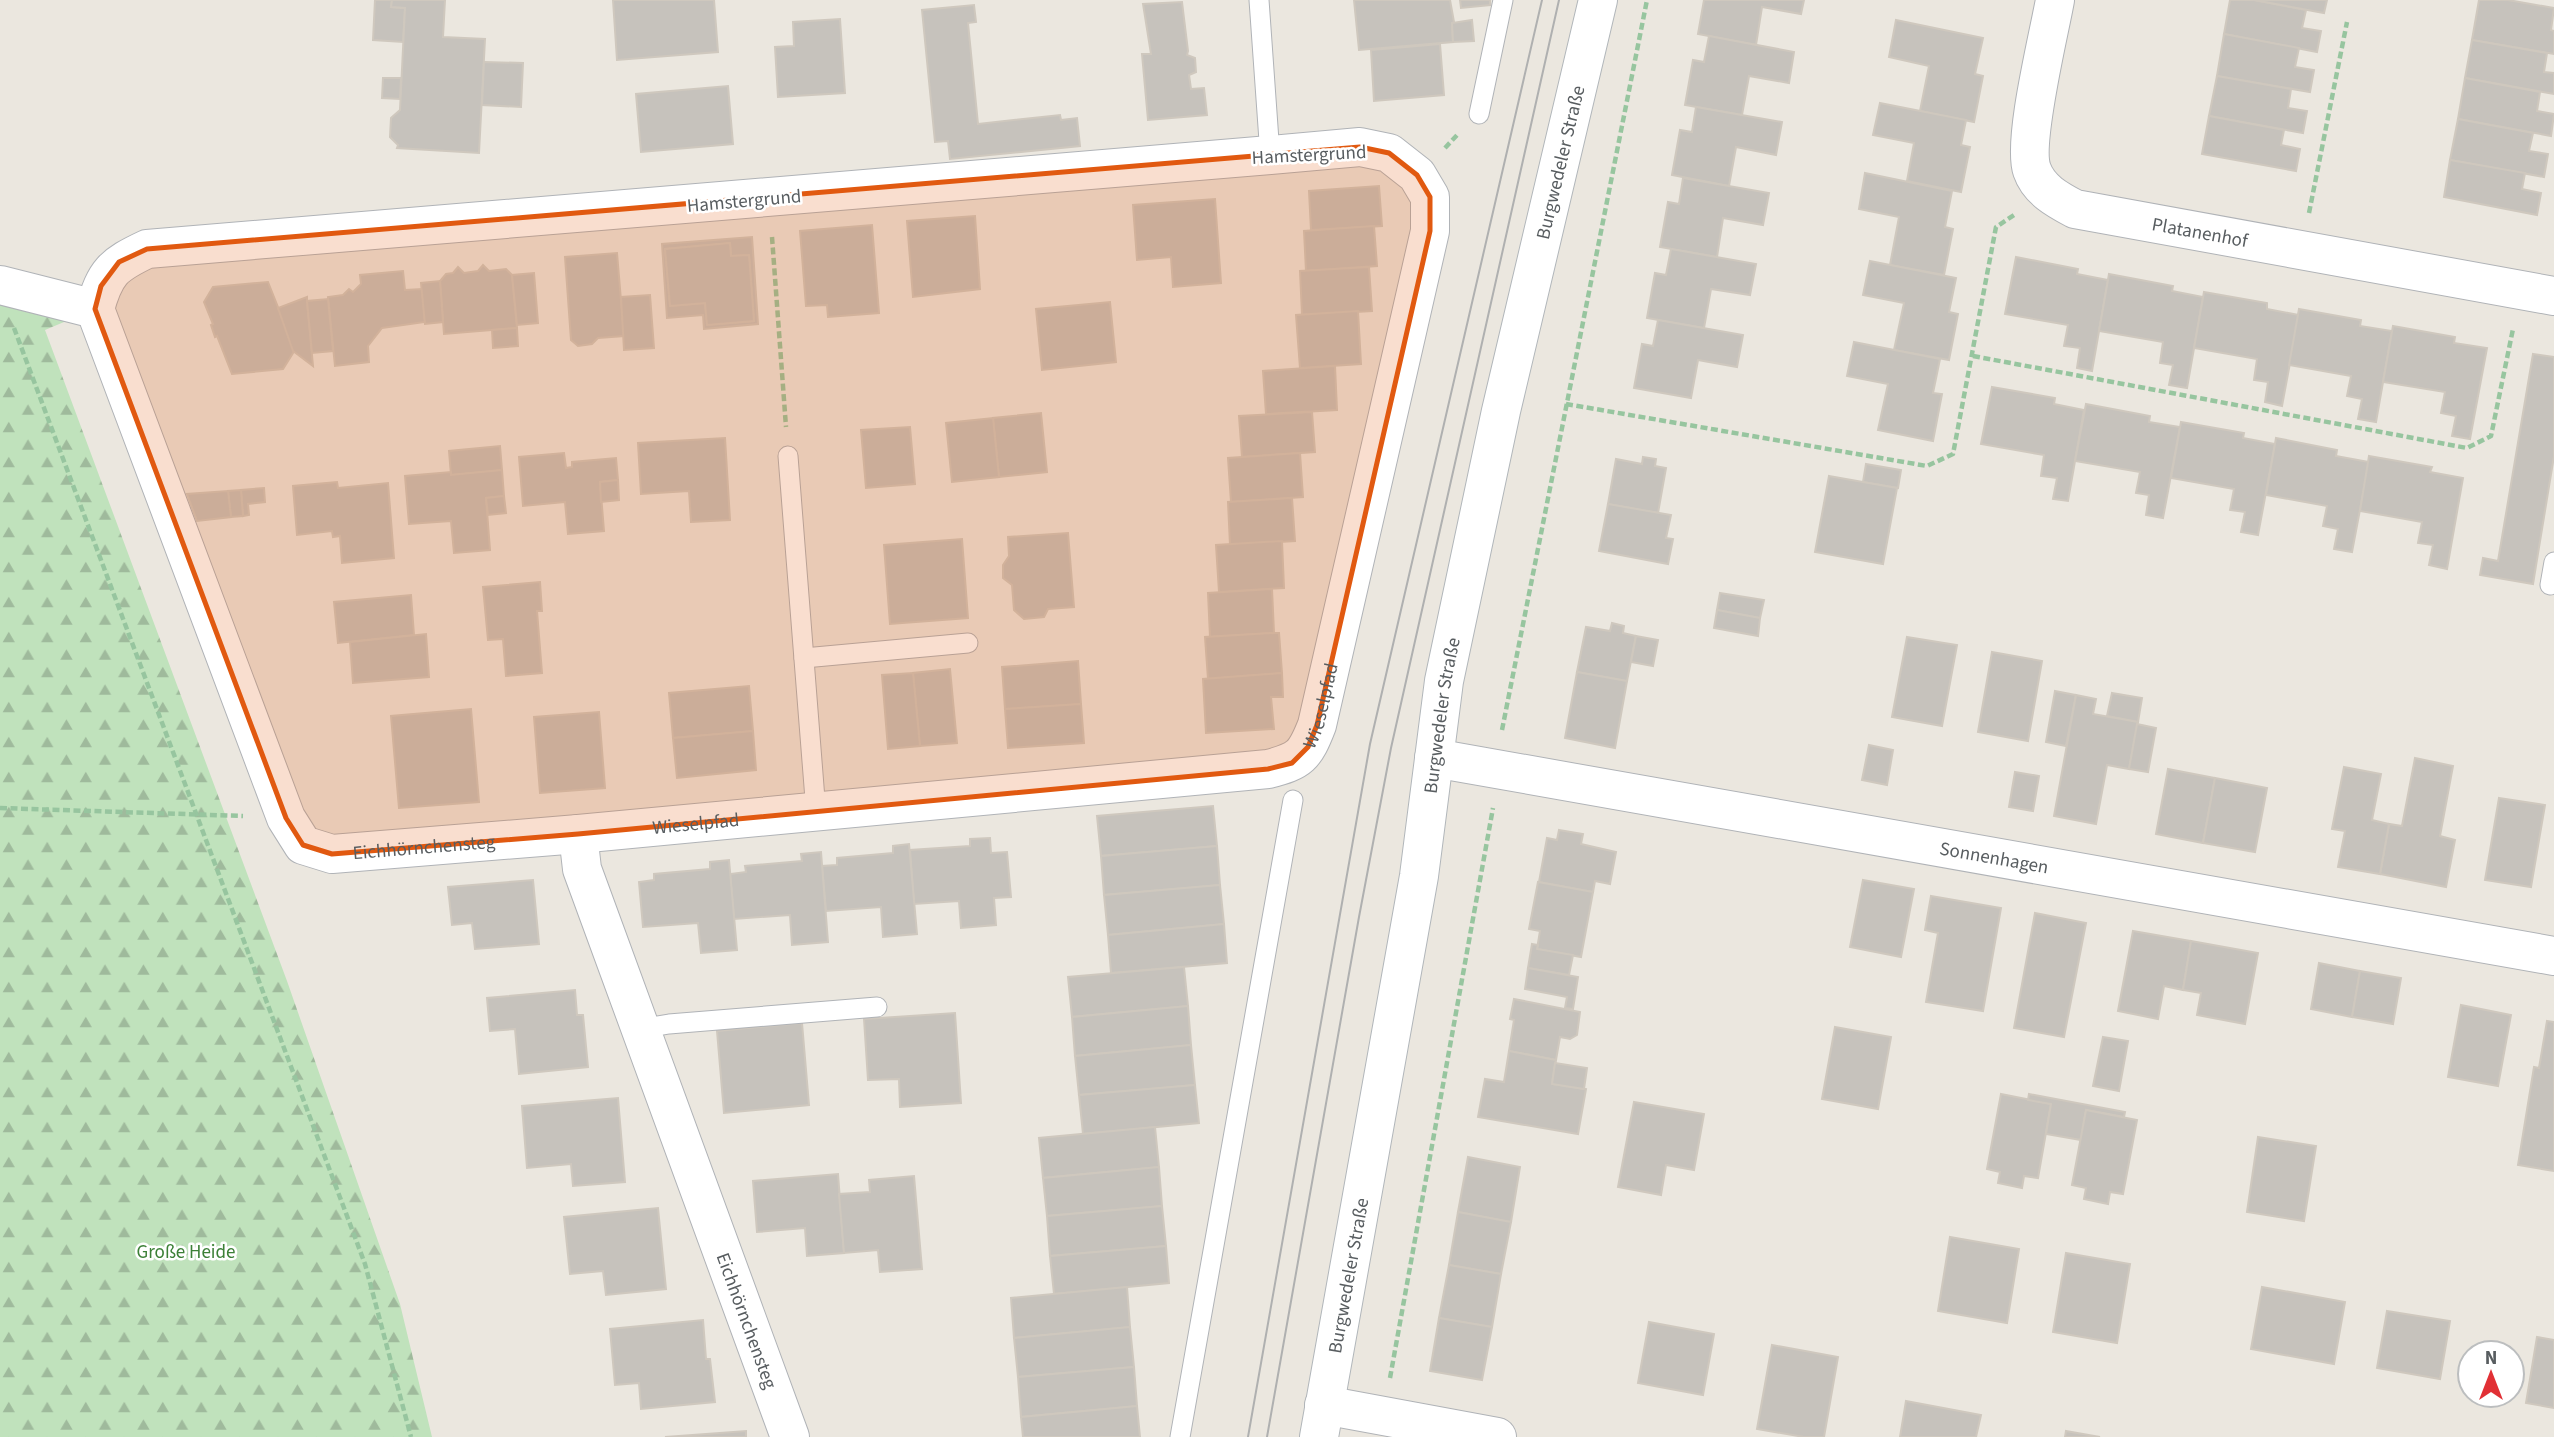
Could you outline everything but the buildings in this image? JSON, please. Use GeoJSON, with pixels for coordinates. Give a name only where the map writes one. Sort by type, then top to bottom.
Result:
{"type":"FeatureCollection","features":[{"type":"Feature","properties":{"kind":"street","name":"Burgwedeler Straße"},"geometry":{"type":"LineString","coordinates":[[1322,1421],[1417,889],[1444,681],[1500,411],[1598,0]]}},
{"type":"Feature","properties":{"kind":"street"},"geometry":{"type":"LineString","coordinates":[[2047,193],[2032,170],[2030,135],[2055,0]]}},
{"type":"Feature","properties":{"kind":"street","name":"Hamstergrund"},"geometry":{"type":"LineString","coordinates":[[95,309],[101,286],[119,262],[147,249],[1360,148],[1389,153],[1417,175]]}},
{"type":"Feature","properties":{"kind":"street","name":"Wieselpfad"},"geometry":{"type":"LineString","coordinates":[[578,834],[1268,769],[1292,763],[1308,747],[1317,725],[1430,231],[1430,197],[1417,175]]}},
{"type":"Feature","properties":{"kind":"street","name":"Platanenhof"},"geometry":{"type":"LineString","coordinates":[[2047,193],[2075,209],[2537,293]]}},
{"type":"Feature","properties":{"kind":"street"},"geometry":{"type":"LineString","coordinates":[[5,301],[95,309]]}},
{"type":"Feature","properties":{"kind":"street","name":"Eichhörnchensteg"},"geometry":{"type":"LineString","coordinates":[[95,309],[286,818],[303,845],[332,854],[578,834],[582,869],[790,1437]]}},
{"type":"Feature","properties":{"kind":"street","name":"Sonnenhagen"},"geometry":{"type":"LineString","coordinates":[[1434,758],[2554,956]]}},
{"type":"Feature","properties":{"kind":"street"},"geometry":{"type":"LineString","coordinates":[[1322,1421],[1382,1417],[1497,1437]]}},
{"type":"Feature","properties":{"kind":"lane"},"geometry":{"type":"LineString","coordinates":[[1259,0],[1270,155]]}},
{"type":"Feature","properties":{"kind":"lane"},"geometry":{"type":"LineString","coordinates":[[1479,114],[1503,0]]}},
{"type":"Feature","properties":{"kind":"lane"},"geometry":{"type":"LineString","coordinates":[[788,456],[816,812]]}},
{"type":"Feature","properties":{"kind":"lane"},"geometry":{"type":"LineString","coordinates":[[2550,585],[2554,562]]}},
{"type":"Feature","properties":{"kind":"lane"},"geometry":{"type":"LineString","coordinates":[[804,658],[968,643]]}},
{"type":"Feature","properties":{"kind":"lane"},"geometry":{"type":"LineString","coordinates":[[1180,1437],[1293,800]]}},
{"type":"Feature","properties":{"kind":"lane"},"geometry":{"type":"LineString","coordinates":[[640,1029],[669,1024],[877,1007]]}},
{"type":"Feature","properties":{"kind":"path"},"geometry":{"type":"LineString","coordinates":[[1382,1417],[1493,810],[1495,767],[1647,0]]}},
{"type":"Feature","properties":{"kind":"path"},"geometry":{"type":"LineString","coordinates":[[2302,252],[2347,22]]}},
{"type":"Feature","properties":{"kind":"path"},"geometry":{"type":"LineString","coordinates":[[1417,175],[1479,114]]}},
{"type":"Feature","properties":{"kind":"path"},"geometry":{"type":"LineString","coordinates":[[1566,404],[1927,466],[1953,454],[1996,227],[2047,193]]}},
{"type":"Feature","properties":{"kind":"path"},"geometry":{"type":"LineString","coordinates":[[769,198],[788,456]]}},
{"type":"Feature","properties":{"kind":"path"},"geometry":{"type":"LineString","coordinates":[[1972,356],[2467,448],[2491,436],[2537,293]]}},
{"type":"Feature","properties":{"kind":"path"},"geometry":{"type":"LineString","coordinates":[[5,301],[365,1264],[411,1437]]}},
{"type":"Feature","properties":{"kind":"path"},"geometry":{"type":"LineString","coordinates":[[0,808],[286,818]]}},
{"type":"Feature","properties":{"kind":"highlighted area"},"geometry":{"type":"Polygon","coordinates":[[[1360,147],[1389,153],[1417,175],[1430,197],[1430,231],[1317,725],[1308,747],[1292,763],[1268,769],[578,834],[332,854],[303,845],[286,818],[95,309],[101,286],[119,262],[147,249],[1360,147]]]}},
{"type":"Feature","properties":{"kind":"green space","name":"Große Heide"},"geometry":{"type":"Polygon","coordinates":[[[0,285],[95,309],[45,330],[287,981],[400,1304],[432,1437],[0,1437],[0,285]]]}},
{"type":"Feature","properties":{"kind":"tram line"},"geometry":{"type":"LineString","coordinates":[[1248,1437],[1370,744],[1542,0]]}},
{"type":"Feature","properties":{"kind":"tram line"},"geometry":{"type":"LineString","coordinates":[[1267,1437],[1391,748],[1559,0]]}}]}
